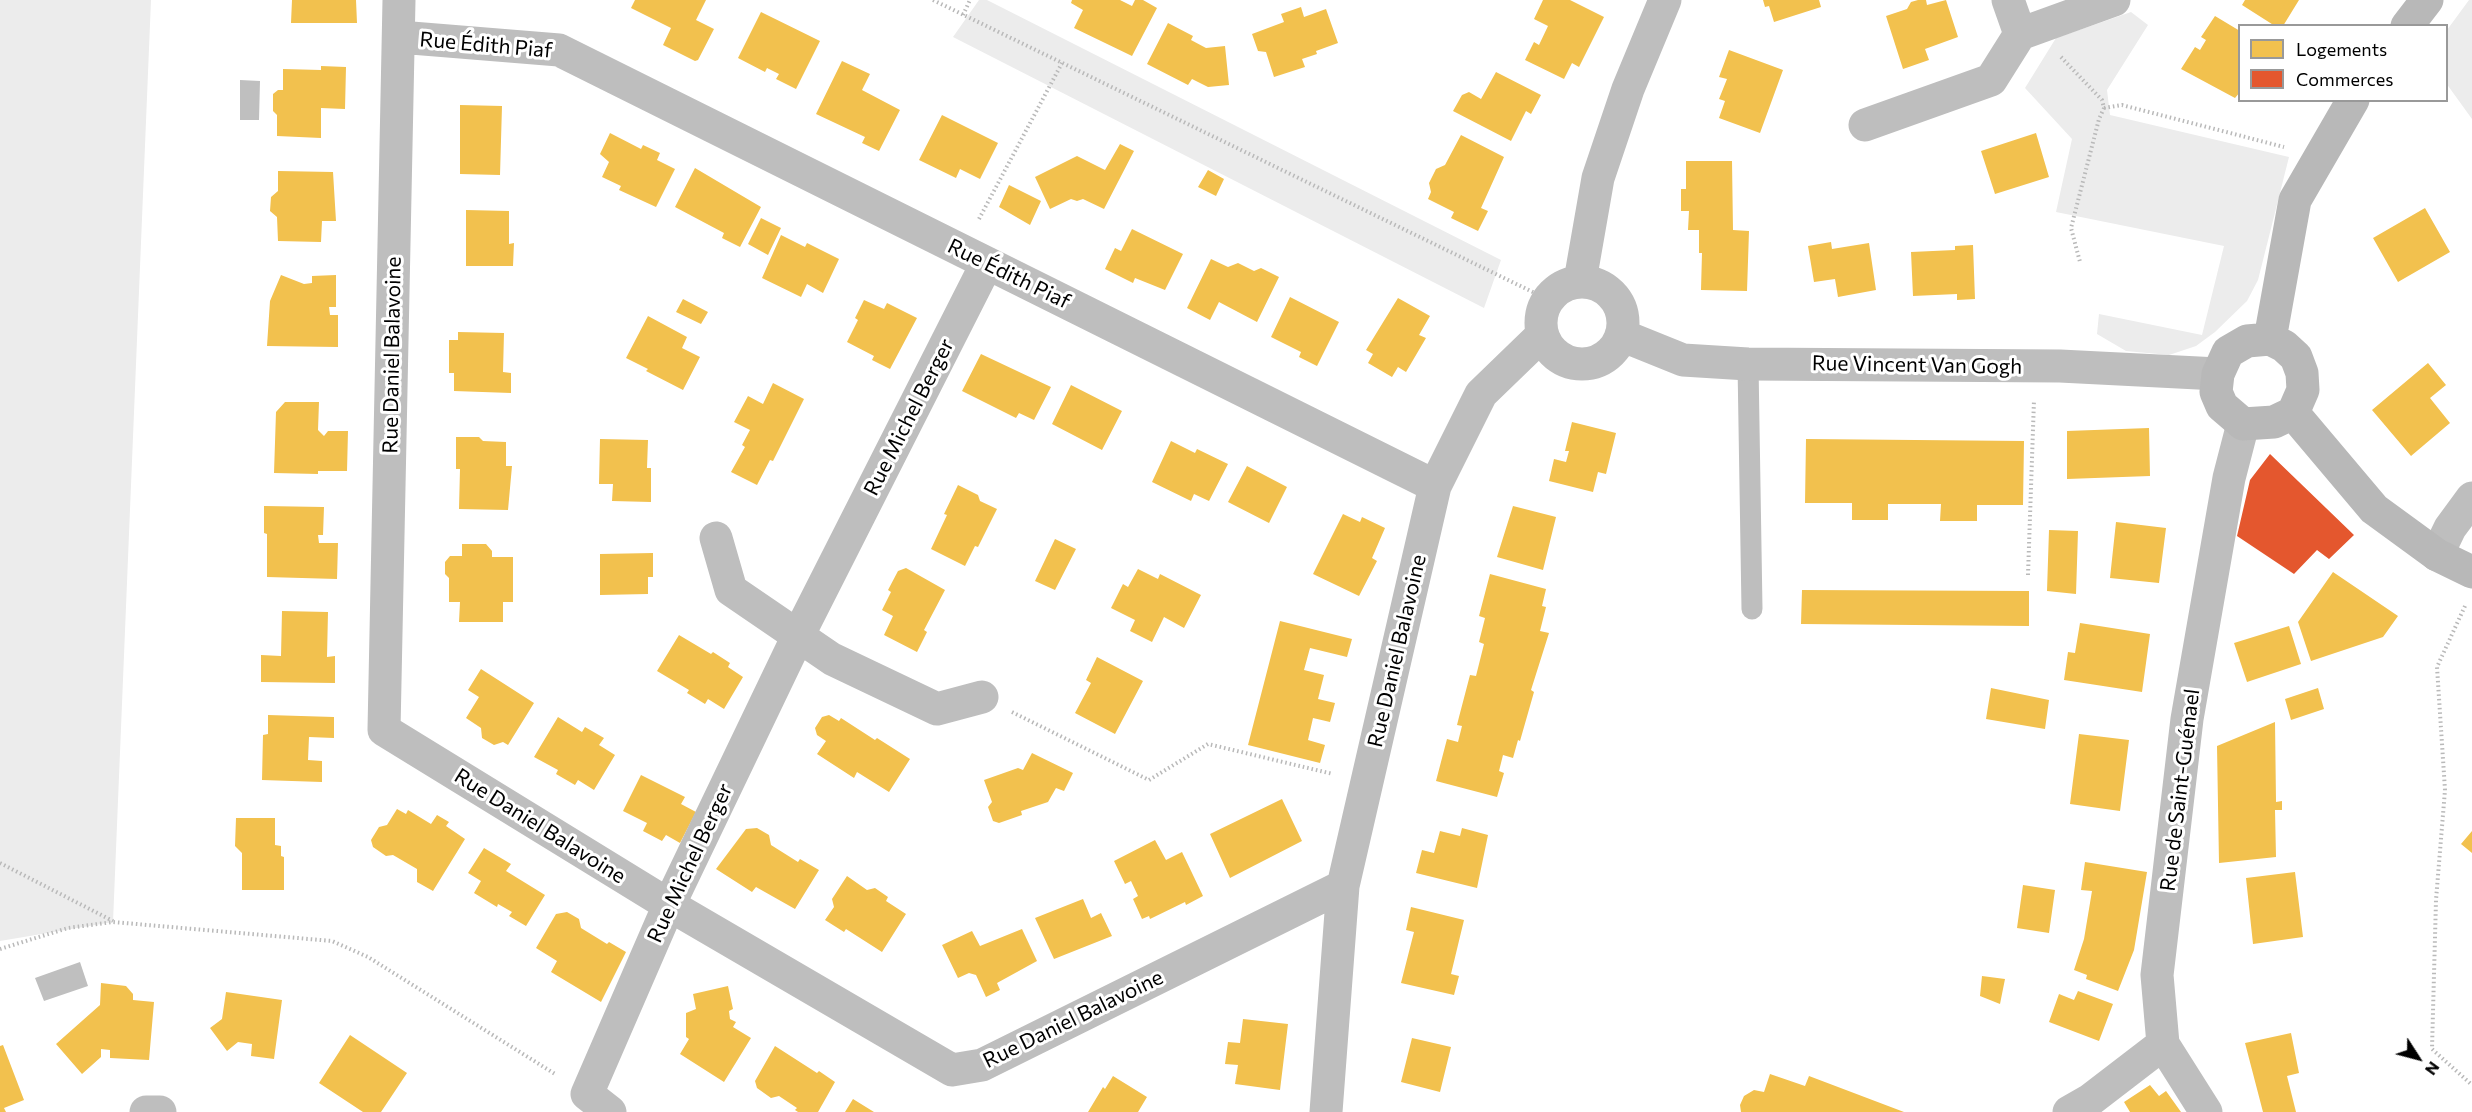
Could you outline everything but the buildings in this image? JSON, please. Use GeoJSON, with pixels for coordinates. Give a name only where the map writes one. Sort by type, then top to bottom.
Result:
{"type":"FeatureCollection","features":[{"type":"Feature","properties":{"kind":"street","name":"Rue Daniel Balavoine"},"geometry":{"type":"LineString","coordinates":[[399,0],[384,730],[669,905],[952,1070],[982,1065],[1343,886]]}},
{"type":"Feature","properties":{"kind":"street"},"geometry":{"type":"LineString","coordinates":[[1580,281],[1598,178],[1628,89],[1665,0]]}},
{"type":"Feature","properties":{"kind":"street"},"geometry":{"type":"LineString","coordinates":[[2008,0],[2020,33]]}},
{"type":"Feature","properties":{"kind":"street"},"geometry":{"type":"LineString","coordinates":[[1865,125],[1992,80],[2020,33],[2114,0]]}},
{"type":"Feature","properties":{"kind":"street"},"geometry":{"type":"LineString","coordinates":[[2409,24],[2427,0]]}},
{"type":"Feature","properties":{"kind":"street","name":"Rue Édith Piaf"},"geometry":{"type":"LineString","coordinates":[[399,37],[559,50],[1435,486]]}},
{"type":"Feature","properties":{"kind":"street"},"geometry":{"type":"LineString","coordinates":[[2270,339],[2295,200],[2352,102]]}},
{"type":"Feature","properties":{"kind":"street","name":"Rue Michel Berger"},"geometry":{"type":"LineString","coordinates":[[598,1103],[669,905],[799,634],[975,257]]}},
{"type":"Feature","properties":{"kind":"street"},"geometry":{"type":"LineString","coordinates":[[1580,281],[1596,284],[1610,292],[1620,304],[1623,320],[1622,335],[1616,348],[1606,357],[1594,363],[1568,362],[1557,356],[1542,335],[1542,310],[1548,300],[1556,290],[1580,281]]}},
{"type":"Feature","properties":{"kind":"street"},"geometry":{"type":"LineString","coordinates":[[1435,486],[1481,394],[1542,335]]}},
{"type":"Feature","properties":{"kind":"street","name":"Rue Vincent Van Gogh"},"geometry":{"type":"LineString","coordinates":[[1622,335],[1683,360],[1748,364],[2035,366],[2218,374]]}},
{"type":"Feature","properties":{"kind":"street"},"geometry":{"type":"LineString","coordinates":[[2270,339],[2284,346],[2296,357],[2302,373],[2303,390],[2293,413],[2274,422],[2243,424],[2222,406],[2216,392],[2218,374],[2228,352],[2247,341],[2270,339]]}},
{"type":"Feature","properties":{"kind":"street"},"geometry":{"type":"LineString","coordinates":[[2293,413],[2374,509],[2437,555],[2470,586]]}},
{"type":"Feature","properties":{"kind":"street","name":"Rue de Saint-Guénael"},"geometry":{"type":"LineString","coordinates":[[2163,1044],[2157,975],[2187,719],[2229,478],[2243,424]]}},
{"type":"Feature","properties":{"kind":"street","name":"Rue Daniel Balavoine"},"geometry":{"type":"LineString","coordinates":[[1326,1112],[1343,886],[1435,486]]}},
{"type":"Feature","properties":{"kind":"street"},"geometry":{"type":"LineString","coordinates":[[2437,555],[2450,528],[2472,498]]}},
{"type":"Feature","properties":{"kind":"street"},"geometry":{"type":"LineString","coordinates":[[716,538],[731,590],[799,634],[832,659],[937,709],[982,697]]}},
{"type":"Feature","properties":{"kind":"street"},"geometry":{"type":"LineString","coordinates":[[2069,1112],[2090,1100],[2163,1044],[2206,1112]]}},
{"type":"Feature","properties":{"kind":"street"},"geometry":{"type":"LineString","coordinates":[[146,1112],[160,1112]]}},
{"type":"Feature","properties":{"kind":"lane"},"geometry":{"type":"LineString","coordinates":[[1748,364],[1752,609]]}},
{"type":"Feature","properties":{"kind":"path"},"geometry":{"type":"LineString","coordinates":[[933,0],[1548,300]]}},
{"type":"Feature","properties":{"kind":"path"},"geometry":{"type":"LineString","coordinates":[[963,15],[970,0]]}},
{"type":"Feature","properties":{"kind":"path"},"geometry":{"type":"LineString","coordinates":[[2020,33],[2052,46],[2102,100],[2104,108],[2099,119],[2071,228],[2080,262]]}},
{"type":"Feature","properties":{"kind":"path"},"geometry":{"type":"LineString","coordinates":[[975,257],[1062,63]]}},
{"type":"Feature","properties":{"kind":"path"},"geometry":{"type":"LineString","coordinates":[[2104,108],[2122,105],[2288,149]]}},
{"type":"Feature","properties":{"kind":"path"},"geometry":{"type":"LineString","coordinates":[[2028,575],[2035,366]]}},
{"type":"Feature","properties":{"kind":"path"},"geometry":{"type":"LineString","coordinates":[[2470,586],[2437,668],[2445,790],[2436,900],[2432,1049],[2472,1085]]}},
{"type":"Feature","properties":{"kind":"path"},"geometry":{"type":"LineString","coordinates":[[982,697],[1149,780],[1208,744],[1367,783]]}},
{"type":"Feature","properties":{"kind":"path"},"geometry":{"type":"LineString","coordinates":[[0,863],[113,922]]}},
{"type":"Feature","properties":{"kind":"path"},"geometry":{"type":"LineString","coordinates":[[0,948],[68,928],[113,922],[332,941],[368,957],[598,1103]]}},
{"type":"Feature","properties":{"kind":"shaded area"},"geometry":{"type":"Polygon","coordinates":[[[0,0],[151,0],[113,922],[0,941],[0,0]]]}},
{"type":"Feature","properties":{"kind":"shaded area"},"geometry":{"type":"Polygon","coordinates":[[[979,0],[987,0],[1501,260],[1484,308],[953,37],[979,0]]]}},
{"type":"Feature","properties":{"kind":"shaded area"},"geometry":{"type":"Polygon","coordinates":[[[2469,0],[2472,0],[2472,119],[2448,86],[2448,29],[2469,0]]]}},
{"type":"Feature","properties":{"kind":"shaded area"},"geometry":{"type":"Polygon","coordinates":[[[2131,12],[2148,25],[2107,90],[2110,115],[2289,157],[2258,280],[2247,301],[2215,332],[2196,346],[2169,355],[2126,351],[2097,334],[2099,314],[2202,335],[2224,246],[2056,212],[2072,139],[2025,88],[2056,38],[2131,12]]]}},
{"type":"Feature","properties":{"kind":"shaded area"},"geometry":{"type":"Polygon","coordinates":[[[240,80],[260,81],[259,120],[240,120],[240,80]]]}},
{"type":"Feature","properties":{"kind":"shaded area"},"geometry":{"type":"Polygon","coordinates":[[[80,962],[88,986],[44,1001],[35,978],[80,962]]]}}]}
